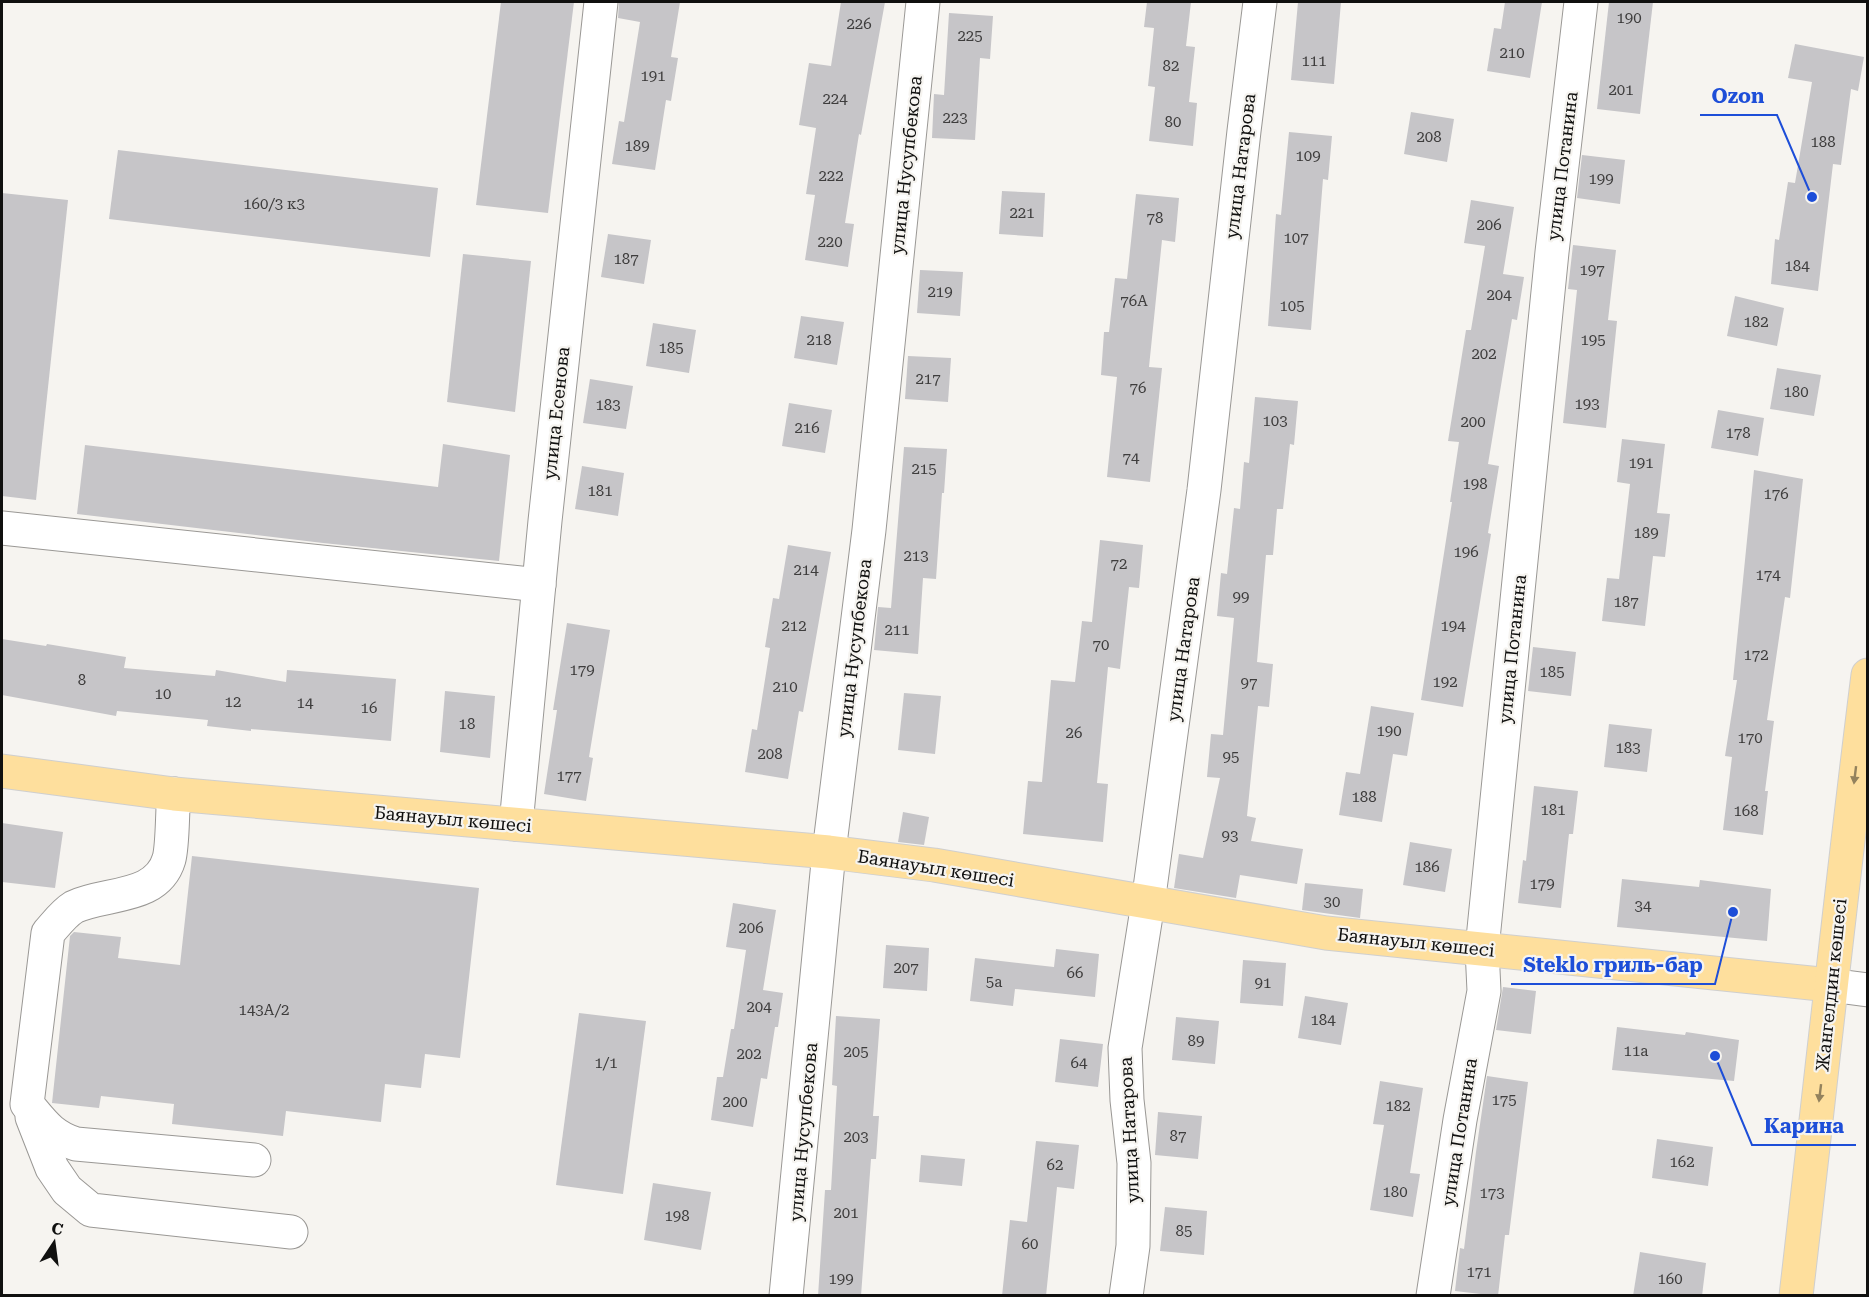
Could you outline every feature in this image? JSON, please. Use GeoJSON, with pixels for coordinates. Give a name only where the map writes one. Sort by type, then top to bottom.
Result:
{"type":"FeatureCollection","features":[{"type":"Feature","properties":{"kind":"main road","name":"Жангелдин көшесі"},"geometry":{"type":"LineString","coordinates":[[1796,1296],[1824,1059],[1830,985],[1868,675]]}},
{"type":"Feature","properties":{"kind":"main road","name":"Баянауыл көшесі"},"geometry":{"type":"LineString","coordinates":[[2,771],[174,794],[829,852],[934,865],[1326,933],[1830,985]]}},
{"type":"Feature","properties":{"kind":"street","name":"улица Есенова"},"geometry":{"type":"LineString","coordinates":[[516,824],[600,2]]}},
{"type":"Feature","properties":{"kind":"street","name":"улица Нусупбекова"},"geometry":{"type":"LineString","coordinates":[[786,1296],[829,852],[869,530],[923,2]]}},
{"type":"Feature","properties":{"kind":"street","name":"улица Натарова"},"geometry":{"type":"LineString","coordinates":[[1126,1296],[1133,1246],[1134,1163],[1127,1100],[1125,1048],[1148,903],[1204,490],[1260,2]]}},
{"type":"Feature","properties":{"kind":"street","name":"улица Потанина"},"geometry":{"type":"LineString","coordinates":[[1433,1296],[1460,1120],[1484,991],[1482,949],[1552,252],[1581,2]]}},
{"type":"Feature","properties":{"kind":"street"},"geometry":{"type":"LineString","coordinates":[[2,528],[539,585]]}},
{"type":"Feature","properties":{"kind":"street"},"geometry":{"type":"LineString","coordinates":[[174,794],[169,860],[159,876],[146,888],[74,907],[60,918],[48,933],[27,1104],[52,1168],[67,1190],[91,1210],[291,1232]]}},
{"type":"Feature","properties":{"kind":"street","name":"Баянауыл көшесі"},"geometry":{"type":"LineString","coordinates":[[1830,985],[1868,990]]}},
{"type":"Feature","properties":{"kind":"street"},"geometry":{"type":"LineString","coordinates":[[27,1104],[48,1129],[61,1139],[76,1144],[254,1160]]}},
{"type":"Feature","properties":{"kind":"building"},"geometry":{"type":"Polygon","coordinates":[[[501,2],[574,2],[548,213],[476,205],[501,2]]]}},
{"type":"Feature","properties":{"kind":"building"},"geometry":{"type":"Polygon","coordinates":[[[619,2],[680,2],[671,57],[678,58],[671,101],[666,100],[655,170],[612,164],[619,121],[624,122],[640,22],[618,18],[619,2]]]}},
{"type":"Feature","properties":{"kind":"building"},"geometry":{"type":"Polygon","coordinates":[[[841,2],[885,2],[861,135],[859,134],[845,223],[854,224],[848,267],[805,260],[815,195],[806,194],[816,128],[799,125],[809,63],[831,66],[841,2]]]}},
{"type":"Feature","properties":{"kind":"building"},"geometry":{"type":"Polygon","coordinates":[[[1147,2],[1191,2],[1186,46],[1195,47],[1189,102],[1197,103],[1193,146],[1149,141],[1155,87],[1148,86],[1154,28],[1144,27],[1147,2]]]}},
{"type":"Feature","properties":{"kind":"building"},"geometry":{"type":"Polygon","coordinates":[[[1298,2],[1341,2],[1334,84],[1291,80],[1298,2]]]}},
{"type":"Feature","properties":{"kind":"building"},"geometry":{"type":"Polygon","coordinates":[[[1505,2],[1542,2],[1530,78],[1487,71],[1494,28],[1501,29],[1505,2]]]}},
{"type":"Feature","properties":{"kind":"building"},"geometry":{"type":"Polygon","coordinates":[[[1609,2],[1653,2],[1640,114],[1597,109],[1609,2]]]}},
{"type":"Feature","properties":{"kind":"building"},"geometry":{"type":"Polygon","coordinates":[[[949,13],[993,16],[990,59],[980,58],[975,140],[932,138],[934,94],[944,95],[949,13]]]}},
{"type":"Feature","properties":{"kind":"building"},"geometry":{"type":"Polygon","coordinates":[[[1795,44],[1864,57],[1858,91],[1851,89],[1841,165],[1833,164],[1818,291],[1771,284],[1775,239],[1779,240],[1788,182],[1795,183],[1812,82],[1788,78],[1795,44]]]}},
{"type":"Feature","properties":{"kind":"building"},"geometry":{"type":"Polygon","coordinates":[[[1411,112],[1454,119],[1447,162],[1404,154],[1411,112]]]}},
{"type":"Feature","properties":{"kind":"building"},"geometry":{"type":"Polygon","coordinates":[[[1289,132],[1332,136],[1328,180],[1323,179],[1311,330],[1268,326],[1276,214],[1281,215],[1289,132]]]}},
{"type":"Feature","properties":{"kind":"building"},"geometry":{"type":"Polygon","coordinates":[[[118,150],[438,188],[430,257],[109,219],[118,150]]]}},
{"type":"Feature","properties":{"kind":"building"},"geometry":{"type":"Polygon","coordinates":[[[1582,155],[1625,160],[1620,204],[1577,198],[1582,155]]]}},
{"type":"Feature","properties":{"kind":"building"},"geometry":{"type":"Polygon","coordinates":[[[1002,191],[1045,193],[1043,237],[999,234],[1002,191]]]}},
{"type":"Feature","properties":{"kind":"building"},"geometry":{"type":"Polygon","coordinates":[[[2,193],[68,200],[36,500],[2,496],[2,193]]]}},
{"type":"Feature","properties":{"kind":"building"},"geometry":{"type":"Polygon","coordinates":[[[1136,194],[1179,198],[1175,242],[1162,240],[1149,367],[1162,368],[1150,482],[1107,477],[1117,377],[1101,375],[1104,332],[1109,332],[1115,278],[1127,279],[1136,194]]]}},
{"type":"Feature","properties":{"kind":"building"},"geometry":{"type":"Polygon","coordinates":[[[1471,200],[1514,207],[1503,274],[1524,277],[1517,320],[1512,319],[1488,464],[1499,466],[1488,533],[1491,534],[1463,707],[1421,700],[1452,502],[1450,502],[1459,442],[1448,441],[1466,330],[1471,330],[1485,246],[1464,243],[1471,200]]]}},
{"type":"Feature","properties":{"kind":"building"},"geometry":{"type":"Polygon","coordinates":[[[608,234],[651,240],[644,284],[601,277],[608,234]]]}},
{"type":"Feature","properties":{"kind":"building"},"geometry":{"type":"Polygon","coordinates":[[[1573,245],[1616,250],[1608,320],[1617,321],[1606,428],[1563,423],[1577,290],[1568,289],[1573,245]]]}},
{"type":"Feature","properties":{"kind":"building"},"geometry":{"type":"Polygon","coordinates":[[[463,254],[531,261],[515,412],[447,402],[463,254]]]}},
{"type":"Feature","properties":{"kind":"building"},"geometry":{"type":"Polygon","coordinates":[[[920,270],[963,272],[960,316],[917,313],[920,270]]]}},
{"type":"Feature","properties":{"kind":"building"},"geometry":{"type":"Polygon","coordinates":[[[1735,296],[1784,308],[1777,346],[1727,336],[1735,296]]]}},
{"type":"Feature","properties":{"kind":"building"},"geometry":{"type":"Polygon","coordinates":[[[801,316],[844,322],[837,365],[794,358],[801,316]]]}},
{"type":"Feature","properties":{"kind":"building"},"geometry":{"type":"Polygon","coordinates":[[[653,323],[696,330],[689,373],[646,366],[653,323]]]}},
{"type":"Feature","properties":{"kind":"building"},"geometry":{"type":"Polygon","coordinates":[[[908,356],[951,358],[948,402],[905,399],[908,356]]]}},
{"type":"Feature","properties":{"kind":"building"},"geometry":{"type":"Polygon","coordinates":[[[1777,368],[1821,375],[1814,416],[1770,409],[1777,368]]]}},
{"type":"Feature","properties":{"kind":"building"},"geometry":{"type":"Polygon","coordinates":[[[590,379],[633,386],[626,429],[583,423],[590,379]]]}},
{"type":"Feature","properties":{"kind":"building"},"geometry":{"type":"Polygon","coordinates":[[[1255,397],[1298,401],[1294,445],[1290,444],[1283,509],[1277,509],[1273,555],[1266,555],[1257,662],[1273,664],[1269,707],[1258,706],[1247,816],[1256,818],[1251,841],[1303,849],[1297,884],[1240,875],[1236,898],[1174,888],[1179,854],[1203,858],[1220,778],[1207,777],[1211,734],[1223,735],[1234,618],[1217,616],[1221,573],[1227,574],[1234,508],[1240,509],[1244,462],[1249,463],[1255,397]]]}},
{"type":"Feature","properties":{"kind":"building"},"geometry":{"type":"Polygon","coordinates":[[[789,403],[832,410],[825,453],[782,446],[789,403]]]}},
{"type":"Feature","properties":{"kind":"building"},"geometry":{"type":"Polygon","coordinates":[[[1718,410],[1764,418],[1758,456],[1711,448],[1718,410]]]}},
{"type":"Feature","properties":{"kind":"building"},"geometry":{"type":"Polygon","coordinates":[[[1622,439],[1665,444],[1657,513],[1670,514],[1665,557],[1653,556],[1645,626],[1602,621],[1607,578],[1619,579],[1630,484],[1617,482],[1622,439]]]}},
{"type":"Feature","properties":{"kind":"building"},"geometry":{"type":"Polygon","coordinates":[[[443,444],[510,455],[499,561],[77,514],[85,445],[438,487],[443,444]]]}},
{"type":"Feature","properties":{"kind":"building"},"geometry":{"type":"Polygon","coordinates":[[[904,447],[947,449],[936,579],[923,578],[918,654],[874,650],[878,607],[891,608],[904,447]]]}},
{"type":"Feature","properties":{"kind":"building"},"geometry":{"type":"Polygon","coordinates":[[[582,466],[624,473],[618,516],[575,509],[582,466]]]}},
{"type":"Feature","properties":{"kind":"building"},"geometry":{"type":"Polygon","coordinates":[[[1754,470],[1803,479],[1790,598],[1785,597],[1767,720],[1774,721],[1765,791],[1768,791],[1763,835],[1723,830],[1732,757],[1725,756],[1737,680],[1733,680],[1754,470]]]}},
{"type":"Feature","properties":{"kind":"building"},"geometry":{"type":"Polygon","coordinates":[[[1100,540],[1143,545],[1139,588],[1129,587],[1120,669],[1108,667],[1097,783],[1108,784],[1103,842],[1023,834],[1028,781],[1042,782],[1051,680],[1075,682],[1082,621],[1092,622],[1100,540]]]}},
{"type":"Feature","properties":{"kind":"building"},"geometry":{"type":"Polygon","coordinates":[[[788,545],[831,552],[803,712],[799,711],[788,779],[745,772],[752,729],[757,730],[770,648],[765,647],[773,598],[779,599],[788,545]]]}},
{"type":"Feature","properties":{"kind":"building"},"geometry":{"type":"Polygon","coordinates":[[[567,623],[610,630],[589,757],[593,758],[586,801],[544,794],[557,710],[553,710],[567,623]]]}},
{"type":"Feature","properties":{"kind":"building"},"geometry":{"type":"Polygon","coordinates":[[[2,639],[126,657],[124,668],[215,676],[216,670],[286,682],[287,670],[396,679],[391,741],[251,729],[251,731],[207,726],[208,720],[117,711],[116,716],[2,695],[2,639]]]}},
{"type":"Feature","properties":{"kind":"building"},"geometry":{"type":"Polygon","coordinates":[[[1533,647],[1576,652],[1571,696],[1528,691],[1533,647]]]}},
{"type":"Feature","properties":{"kind":"building"},"geometry":{"type":"Polygon","coordinates":[[[445,691],[495,696],[490,758],[440,752],[445,691]]]}},
{"type":"Feature","properties":{"kind":"building"},"geometry":{"type":"Polygon","coordinates":[[[904,693],[941,696],[935,754],[898,750],[904,693]]]}},
{"type":"Feature","properties":{"kind":"building"},"geometry":{"type":"Polygon","coordinates":[[[1371,706],[1414,713],[1407,756],[1393,754],[1382,822],[1339,815],[1346,772],[1360,774],[1371,706]]]}},
{"type":"Feature","properties":{"kind":"building"},"geometry":{"type":"Polygon","coordinates":[[[1609,724],[1652,729],[1647,772],[1604,767],[1609,724]]]}},
{"type":"Feature","properties":{"kind":"building"},"geometry":{"type":"Polygon","coordinates":[[[1534,786],[1578,791],[1573,834],[1569,834],[1561,908],[1518,903],[1523,860],[1526,861],[1534,786]]]}},
{"type":"Feature","properties":{"kind":"building"},"geometry":{"type":"Polygon","coordinates":[[[903,812],[929,817],[924,845],[898,842],[903,812]]]}},
{"type":"Feature","properties":{"kind":"building"},"geometry":{"type":"Polygon","coordinates":[[[2,823],[63,832],[55,888],[2,882],[2,823]]]}},
{"type":"Feature","properties":{"kind":"building"},"geometry":{"type":"Polygon","coordinates":[[[1410,842],[1452,849],[1445,892],[1403,885],[1410,842]]]}},
{"type":"Feature","properties":{"kind":"building"},"geometry":{"type":"Polygon","coordinates":[[[192,856],[479,888],[460,1058],[425,1054],[421,1088],[385,1084],[381,1122],[286,1111],[283,1136],[172,1124],[174,1104],[101,1096],[99,1108],[52,1103],[70,936],[74,932],[121,937],[118,958],[180,965],[192,856]]]}},
{"type":"Feature","properties":{"kind":"building"},"geometry":{"type":"Polygon","coordinates":[[[1622,879],[1699,887],[1700,880],[1771,889],[1767,941],[1617,927],[1622,879]]]}},
{"type":"Feature","properties":{"kind":"building"},"geometry":{"type":"Polygon","coordinates":[[[1305,883],[1363,889],[1360,918],[1302,910],[1305,883]]]}},
{"type":"Feature","properties":{"kind":"building"},"geometry":{"type":"Polygon","coordinates":[[[733,903],[776,910],[763,990],[783,993],[767,1079],[761,1078],[753,1127],[711,1120],[717,1077],[723,1077],[731,1029],[734,1029],[746,950],[726,947],[733,903]]]}},
{"type":"Feature","properties":{"kind":"building"},"geometry":{"type":"Polygon","coordinates":[[[886,945],[929,948],[927,991],[883,988],[886,945]]]}},
{"type":"Feature","properties":{"kind":"building"},"geometry":{"type":"Polygon","coordinates":[[[1056,949],[1099,954],[1095,997],[1015,989],[1013,1006],[970,1001],[975,958],[1054,967],[1056,949]]]}},
{"type":"Feature","properties":{"kind":"building"},"geometry":{"type":"Polygon","coordinates":[[[1243,960],[1286,963],[1283,1006],[1240,1003],[1243,960]]]}},
{"type":"Feature","properties":{"kind":"building"},"geometry":{"type":"Polygon","coordinates":[[[1503,987],[1536,991],[1531,1034],[1496,1030],[1503,987]]]}},
{"type":"Feature","properties":{"kind":"building"},"geometry":{"type":"Polygon","coordinates":[[[1305,996],[1348,1003],[1341,1045],[1298,1038],[1305,996]]]}},
{"type":"Feature","properties":{"kind":"building"},"geometry":{"type":"Polygon","coordinates":[[[579,1013],[646,1021],[623,1194],[556,1185],[579,1013]]]}},
{"type":"Feature","properties":{"kind":"building"},"geometry":{"type":"Polygon","coordinates":[[[836,1016],[880,1019],[873,1116],[879,1116],[876,1159],[871,1159],[861,1296],[818,1296],[825,1190],[831,1190],[837,1086],[832,1085],[836,1016]]]}},
{"type":"Feature","properties":{"kind":"building"},"geometry":{"type":"Polygon","coordinates":[[[1176,1017],[1219,1021],[1215,1064],[1172,1060],[1176,1017]]]}},
{"type":"Feature","properties":{"kind":"building"},"geometry":{"type":"Polygon","coordinates":[[[1617,1027],[1685,1035],[1686,1032],[1739,1040],[1734,1081],[1612,1070],[1617,1027]]]}},
{"type":"Feature","properties":{"kind":"building"},"geometry":{"type":"Polygon","coordinates":[[[1060,1039],[1103,1044],[1098,1087],[1055,1082],[1060,1039]]]}},
{"type":"Feature","properties":{"kind":"building"},"geometry":{"type":"Polygon","coordinates":[[[1487,1076],[1528,1082],[1509,1235],[1505,1235],[1498,1296],[1455,1291],[1460,1248],[1464,1249],[1487,1076]]]}},
{"type":"Feature","properties":{"kind":"building"},"geometry":{"type":"Polygon","coordinates":[[[1380,1081],[1423,1088],[1410,1173],[1420,1174],[1413,1217],[1370,1210],[1384,1125],[1373,1124],[1380,1081]]]}},
{"type":"Feature","properties":{"kind":"building"},"geometry":{"type":"Polygon","coordinates":[[[1158,1112],[1202,1116],[1198,1159],[1155,1155],[1158,1112]]]}},
{"type":"Feature","properties":{"kind":"building"},"geometry":{"type":"Polygon","coordinates":[[[1657,1139],[1713,1147],[1708,1186],[1652,1178],[1657,1139]]]}},
{"type":"Feature","properties":{"kind":"building"},"geometry":{"type":"Polygon","coordinates":[[[1036,1141],[1079,1145],[1074,1189],[1057,1187],[1046,1296],[1002,1296],[1010,1220],[1027,1222],[1036,1141]]]}},
{"type":"Feature","properties":{"kind":"building"},"geometry":{"type":"Polygon","coordinates":[[[921,1155],[965,1159],[962,1186],[919,1182],[921,1155]]]}},
{"type":"Feature","properties":{"kind":"building"},"geometry":{"type":"Polygon","coordinates":[[[653,1183],[711,1192],[701,1250],[644,1240],[653,1183]]]}},
{"type":"Feature","properties":{"kind":"building"},"geometry":{"type":"Polygon","coordinates":[[[1165,1207],[1207,1211],[1204,1255],[1160,1251],[1165,1207]]]}},
{"type":"Feature","properties":{"kind":"building"},"geometry":{"type":"Polygon","coordinates":[[[1640,1252],[1706,1263],[1702,1296],[1633,1296],[1640,1252]]]}},
{"type":"Feature","properties":{"kind":"place","name":"Ozon"},"geometry":{"type":"Point","coordinates":[1812,197]}},
{"type":"Feature","properties":{"kind":"place","name":"Steklo гриль-бар"},"geometry":{"type":"Point","coordinates":[1733,912]}},
{"type":"Feature","properties":{"kind":"place","name":"Карина"},"geometry":{"type":"Point","coordinates":[1715,1056]}}]}
